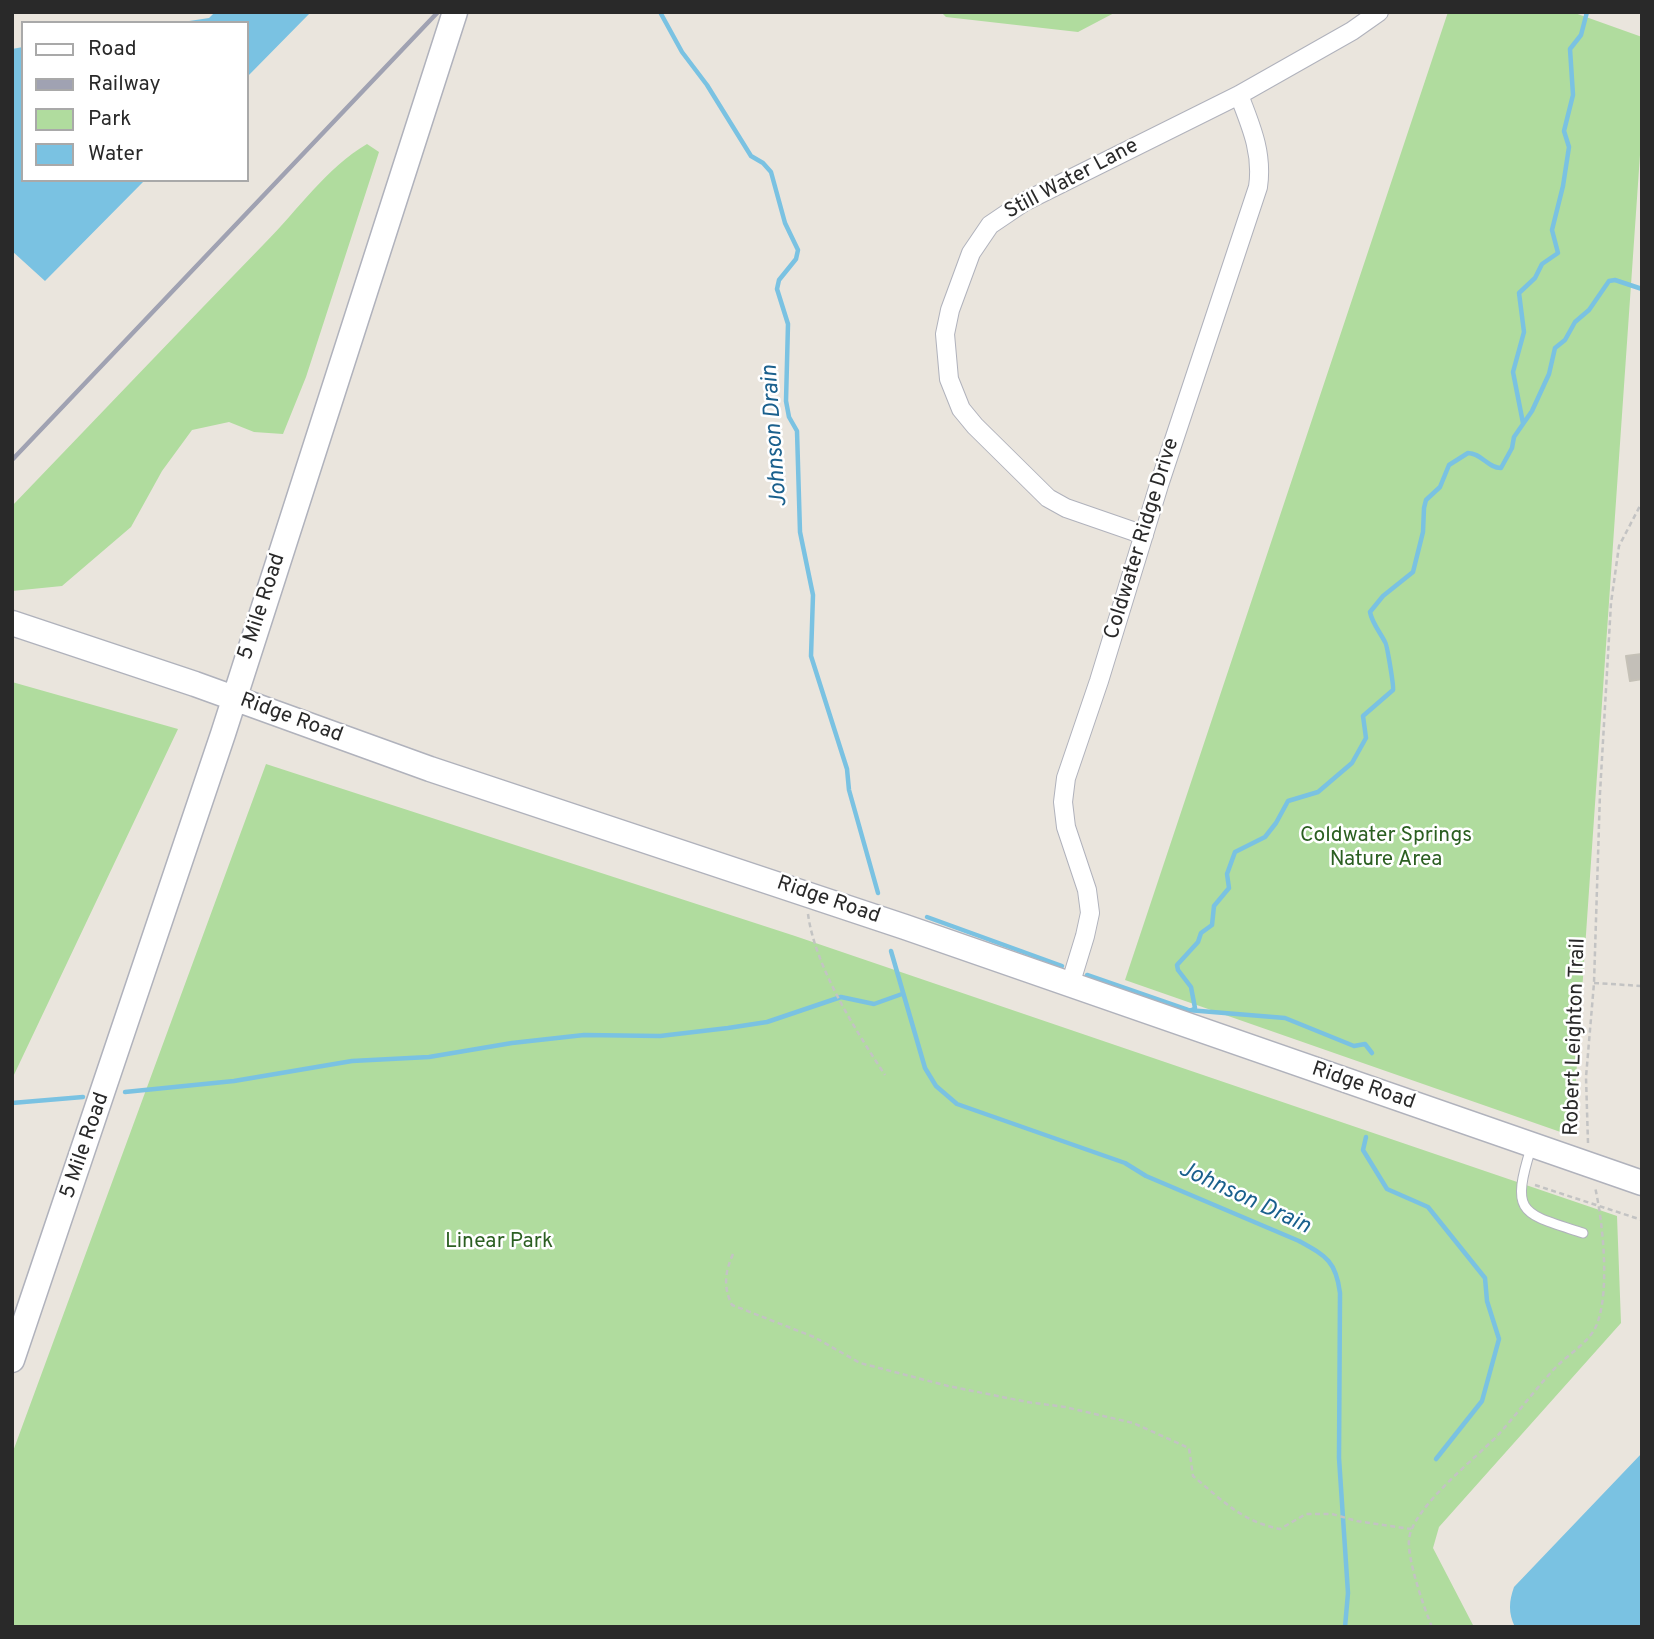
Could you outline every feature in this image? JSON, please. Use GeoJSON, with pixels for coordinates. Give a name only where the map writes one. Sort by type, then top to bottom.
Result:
{"type":"FeatureCollection","features":[{"type":"Feature","properties":{"kind":"street","name":"5 Mile Road"},"geometry":{"type":"LineString","coordinates":[[12,1360],[87,1144],[455,12]]}},
{"type":"Feature","properties":{"kind":"street","name":"Still Water Lane"},"geometry":{"type":"LineString","coordinates":[[1144,535],[1056,504],[968,419],[956,400],[949,379],[945,346],[947,322],[977,242],[1000,217],[1030,199],[1239,95],[1352,31],[1379,12]]}},
{"type":"Feature","properties":{"kind":"street","name":"Coldwater Ridge Drive"},"geometry":{"type":"LineString","coordinates":[[1070,985],[1090,912],[1087,890],[1066,827],[1063,802],[1066,778],[1258,187],[1258,148],[1239,95]]}},
{"type":"Feature","properties":{"kind":"street","name":"Ridge Road"},"geometry":{"type":"LineString","coordinates":[[12,623],[430,769],[806,894],[1642,1182]]}},
{"type":"Feature","properties":{"kind":"lane"},"geometry":{"type":"LineString","coordinates":[[1532,1146],[1520,1193],[1524,1206],[1534,1217],[1583,1233]]}},
{"type":"Feature","properties":{"kind":"path","name":"Robert Leighton Trail"},"geometry":{"type":"LineString","coordinates":[[1413,1529],[1426,1506],[1498,1435],[1556,1367],[1596,1328],[1604,1283],[1599,1205],[1591,1166],[1586,1077],[1594,983],[1600,793],[1611,603],[1619,546],[1642,502]]}},
{"type":"Feature","properties":{"kind":"path"},"geometry":{"type":"LineString","coordinates":[[806,894],[811,938],[863,1042],[886,1075]]}},
{"type":"Feature","properties":{"kind":"path"},"geometry":{"type":"LineString","coordinates":[[1594,983],[1642,986]]}},
{"type":"Feature","properties":{"kind":"path"},"geometry":{"type":"LineString","coordinates":[[1522,1181],[1642,1220]]}},
{"type":"Feature","properties":{"kind":"path"},"geometry":{"type":"LineString","coordinates":[[733,1254],[727,1267],[726,1289],[732,1304],[814,1337],[860,1363],[948,1386],[1065,1407],[1133,1423],[1189,1448],[1193,1476],[1244,1518],[1261,1525],[1280,1529],[1306,1514],[1332,1514],[1357,1521],[1413,1529],[1409,1537],[1409,1547],[1432,1627]]}},
{"type":"Feature","properties":{"kind":"green space"},"geometry":{"type":"Polygon","coordinates":[[[941,12],[1116,12],[1078,32],[946,17],[941,12]]]}},
{"type":"Feature","properties":{"kind":"green space","name":"Coldwater Springs Nature Area"},"geometry":{"type":"Polygon","coordinates":[[[1448,12],[1572,12],[1642,37],[1642,126],[1572,1136],[1125,980],[1448,12]]]}},
{"type":"Feature","properties":{"kind":"green space"},"geometry":{"type":"Polygon","coordinates":[[[367,144],[379,152],[306,377],[283,434],[254,432],[229,422],[192,430],[162,471],[131,527],[62,586],[12,591],[12,506],[277,231],[325,177],[367,144]]]}},
{"type":"Feature","properties":{"kind":"green space"},"geometry":{"type":"Polygon","coordinates":[[[12,682],[178,729],[12,1079],[12,682]]]}},
{"type":"Feature","properties":{"kind":"green space","name":"Linear Park"},"geometry":{"type":"Polygon","coordinates":[[[266,764],[795,936],[1617,1216],[1621,1323],[1439,1527],[1433,1548],[1474,1627],[12,1627],[12,1454],[266,764]]]}},
{"type":"Feature","properties":{"kind":"water"},"geometry":{"type":"Polygon","coordinates":[[[215,12],[311,12],[248,76],[248,21],[189,21],[209,18],[215,12]]]}},
{"type":"Feature","properties":{"kind":"water"},"geometry":{"type":"Polygon","coordinates":[[[21,47],[21,182],[143,182],[45,281],[12,251],[12,49],[21,47]]]}},
{"type":"Feature","properties":{"kind":"water"},"geometry":{"type":"Polygon","coordinates":[[[1642,1453],[1642,1627],[1515,1627],[1510,1607],[1514,1587],[1642,1453]]]}},
{"type":"Feature","properties":{"kind":"building"},"geometry":{"type":"Polygon","coordinates":[[[1642,654],[1642,679],[1630,681],[1626,656],[1642,654]]]}},
{"type":"Feature","properties":{"kind":"waterway","name":"Johnson Drain"},"geometry":{"type":"LineString","coordinates":[[660,12],[682,52],[707,85],[751,156],[771,172],[785,223],[798,250],[796,259],[779,280],[777,289],[788,324],[786,401],[789,417],[797,431],[800,532],[813,595],[811,656],[847,769],[849,790],[878,893]]}},
{"type":"Feature","properties":{"kind":"waterway"},"geometry":{"type":"LineString","coordinates":[[1523,423],[1513,372],[1524,332],[1519,293],[1535,278],[1542,264],[1558,253],[1552,230],[1569,147],[1564,131],[1573,95],[1570,49],[1581,35],[1587,12]]}},
{"type":"Feature","properties":{"kind":"waterway"},"geometry":{"type":"LineString","coordinates":[[1192,1010],[1195,1008],[1191,987],[1177,965],[1198,942],[1201,933],[1212,925],[1214,906],[1229,888],[1227,874],[1235,852],[1265,837],[1288,801],[1318,792],[1352,763],[1366,738],[1363,716],[1393,690],[1386,645],[1370,612],[1383,596],[1413,572],[1423,532],[1426,500],[1440,487],[1449,465],[1468,453],[1501,468],[1512,448],[1514,437],[1532,411],[1549,374],[1555,348],[1565,340],[1575,322],[1589,310],[1609,281],[1615,280],[1642,289]]}},
{"type":"Feature","properties":{"kind":"waterway"},"geometry":{"type":"LineString","coordinates":[[927,917],[1062,966]]}},
{"type":"Feature","properties":{"kind":"waterway","name":"Johnson Drain"},"geometry":{"type":"LineString","coordinates":[[891,951],[925,1068],[936,1086],[957,1104],[1125,1163],[1146,1176],[1299,1241],[1323,1256],[1332,1266],[1340,1293],[1339,1458],[1348,1593],[1345,1627]]}},
{"type":"Feature","properties":{"kind":"waterway"},"geometry":{"type":"LineString","coordinates":[[1087,975],[1188,1010],[1285,1018],[1354,1046],[1365,1044],[1372,1053]]}},
{"type":"Feature","properties":{"kind":"waterway"},"geometry":{"type":"LineString","coordinates":[[125,1092],[234,1081],[352,1061],[429,1057],[512,1043],[584,1035],[660,1036],[728,1028],[767,1022],[841,997],[874,1004],[902,994]]}},
{"type":"Feature","properties":{"kind":"waterway"},"geometry":{"type":"LineString","coordinates":[[12,1103],[83,1097]]}},
{"type":"Feature","properties":{"kind":"waterway"},"geometry":{"type":"LineString","coordinates":[[1366,1137],[1363,1150],[1387,1189],[1428,1207],[1485,1278],[1487,1301],[1499,1339],[1482,1401],[1436,1459]]}},
{"type":"Feature","properties":{"kind":"railway"},"geometry":{"type":"LineString","coordinates":[[12,460],[438,12]]}}]}
